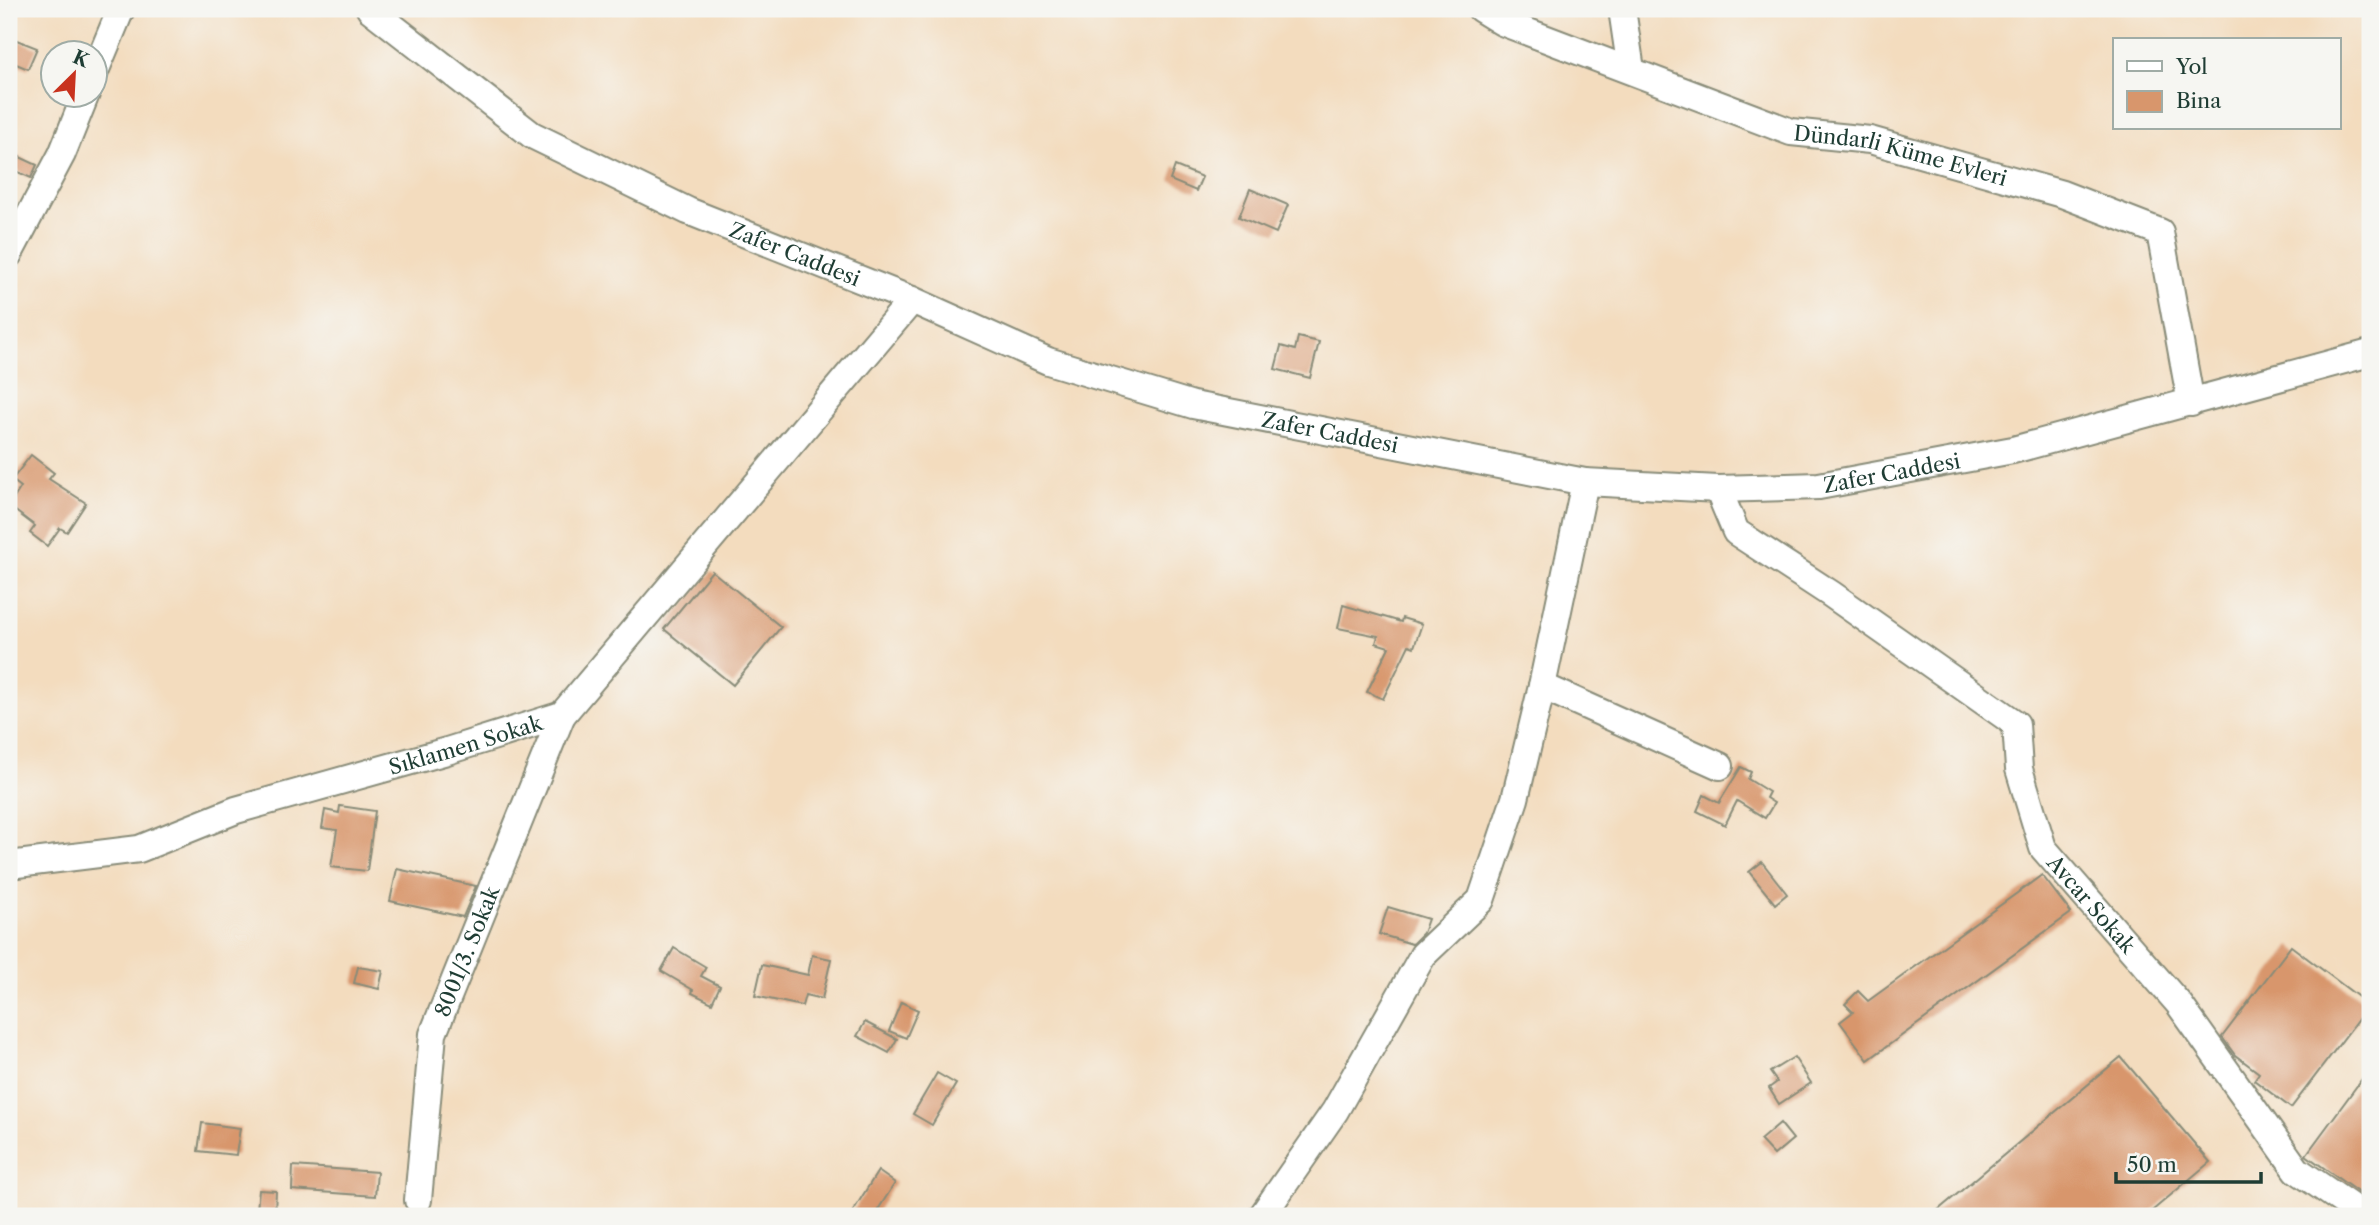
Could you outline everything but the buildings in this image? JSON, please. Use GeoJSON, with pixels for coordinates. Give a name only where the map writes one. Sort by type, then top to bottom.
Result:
{"type":"FeatureCollection","features":[{"type":"Feature","properties":{"kind":"street"},"geometry":{"type":"LineString","coordinates":[[108,40],[121,9]]}},
{"type":"Feature","properties":{"kind":"street","name":"Zafer Caddesi"},"geometry":{"type":"LineString","coordinates":[[370,9],[532,135],[688,211],[912,300],[1048,361],[1193,405],[1585,482],[1718,489],[1819,486],[2013,450],[2370,353]]}},
{"type":"Feature","properties":{"kind":"street","name":"Dündarli Küme Evleri"},"geometry":{"type":"LineString","coordinates":[[1481,9],[1502,22],[1791,132],[1870,140],[2062,194],[2160,232],[2190,403]]}},
{"type":"Feature","properties":{"kind":"street"},"geometry":{"type":"LineString","coordinates":[[1622,9],[1630,70]]}},
{"type":"Feature","properties":{"kind":"street"},"geometry":{"type":"LineString","coordinates":[[9,254],[62,154],[80,108]]}},
{"type":"Feature","properties":{"kind":"street","name":"Sıklamen Sokak"},"geometry":{"type":"LineString","coordinates":[[9,864],[139,849],[236,810],[447,751],[562,715],[912,300]]}},
{"type":"Feature","properties":{"kind":"street"},"geometry":{"type":"LineString","coordinates":[[1262,1216],[1335,1111],[1423,955],[1481,900],[1515,799],[1585,482]]}},
{"type":"Feature","properties":{"kind":"street","name":"Avcar Sokak"},"geometry":{"type":"LineString","coordinates":[[1718,489],[1736,532],[2016,724],[2019,769],[2043,848],[2179,1004],[2297,1170],[2364,1216]]}},
{"type":"Feature","properties":{"kind":"street"},"geometry":{"type":"LineString","coordinates":[[1542,686],[1720,766]]}},
{"type":"Feature","properties":{"kind":"street","name":"8001/3. Sokak"},"geometry":{"type":"LineString","coordinates":[[418,1200],[433,1034],[562,715]]}}]}
